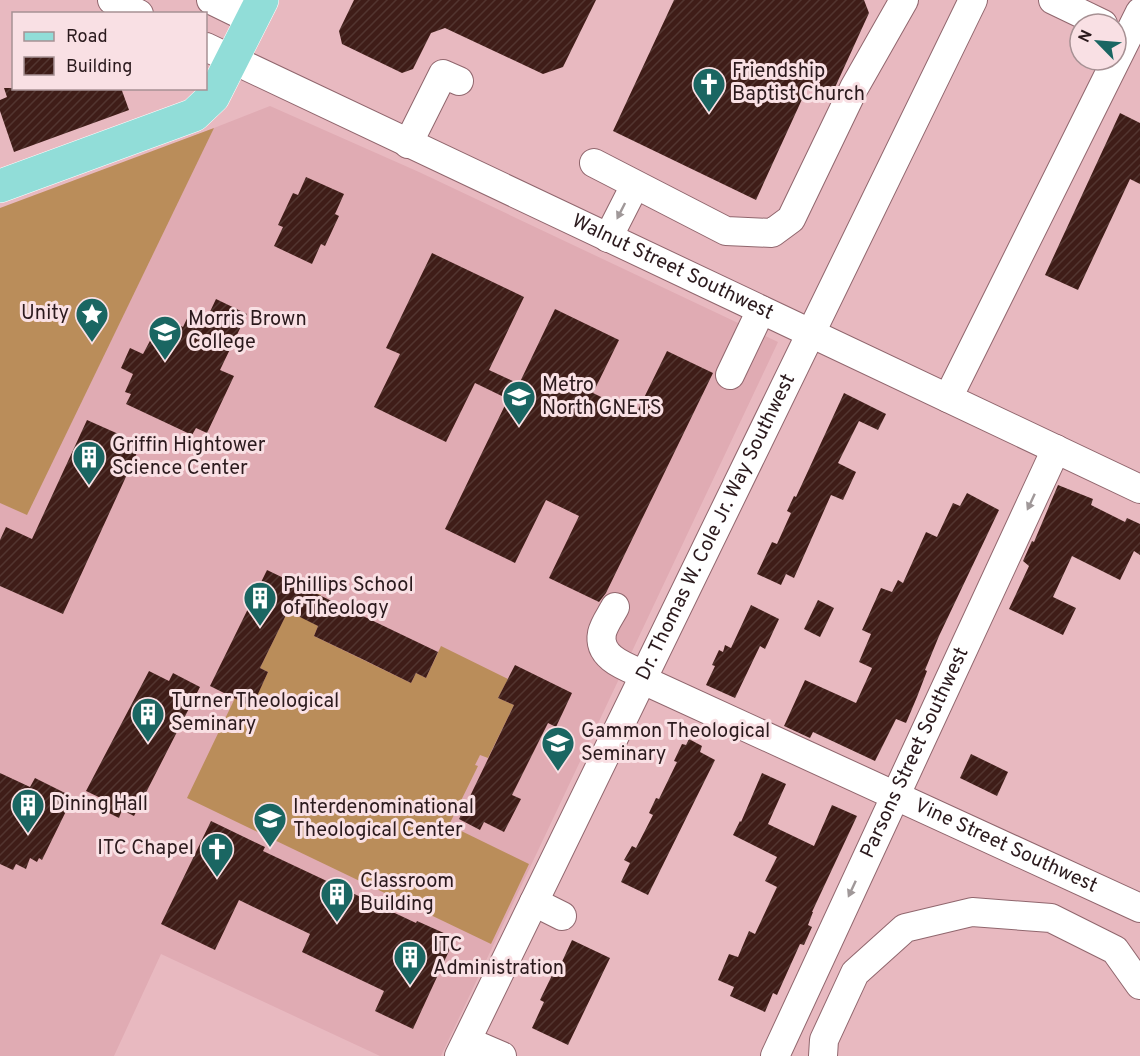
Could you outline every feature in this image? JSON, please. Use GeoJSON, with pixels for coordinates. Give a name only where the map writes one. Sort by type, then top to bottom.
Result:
{"type":"FeatureCollection","features":[{"type":"Feature","properties":{"kind":"main road"},"geometry":{"type":"LineString","coordinates":[[0,186],[194,115],[213,97],[219,54],[257,10]]}},
{"type":"Feature","properties":{"kind":"street"},"geometry":{"type":"LineString","coordinates":[[112,0],[135,12]]}},
{"type":"Feature","properties":{"kind":"street"},"geometry":{"type":"LineString","coordinates":[[211,0],[257,10]]}},
{"type":"Feature","properties":{"kind":"street"},"geometry":{"type":"LineString","coordinates":[[594,163],[726,231],[772,233],[791,219],[854,88],[904,0]]}},
{"type":"Feature","properties":{"kind":"street","name":"Dr. Thomas W. Cole Jr. Way Southwest"},"geometry":{"type":"LineString","coordinates":[[463,1048],[974,0]]}},
{"type":"Feature","properties":{"kind":"street"},"geometry":{"type":"LineString","coordinates":[[1053,0],[1078,12]]}},
{"type":"Feature","properties":{"kind":"street","name":"Walnut Street Southwest"},"geometry":{"type":"LineString","coordinates":[[219,54],[1140,489]]}},
{"type":"Feature","properties":{"kind":"street"},"geometry":{"type":"LineString","coordinates":[[948,398],[1106,72]]}},
{"type":"Feature","properties":{"kind":"street"},"geometry":{"type":"LineString","coordinates":[[408,144],[443,74],[459,81]]}},
{"type":"Feature","properties":{"kind":"street"},"geometry":{"type":"LineString","coordinates":[[608,238],[635,184]]}},
{"type":"Feature","properties":{"kind":"street"},"geometry":{"type":"LineString","coordinates":[[730,375],[761,310]]}},
{"type":"Feature","properties":{"kind":"street","name":"Parsons Street Southwest"},"geometry":{"type":"LineString","coordinates":[[775,1056],[1056,449]]}},
{"type":"Feature","properties":{"kind":"street","name":"Vine Street Southwest"},"geometry":{"type":"LineString","coordinates":[[615,607],[602,633],[603,648],[606,655],[644,678],[1140,908]]}},
{"type":"Feature","properties":{"kind":"street"},"geometry":{"type":"LineString","coordinates":[[534,903],[562,916]]}},
{"type":"Feature","properties":{"kind":"street"},"geometry":{"type":"LineString","coordinates":[[823,1056],[824,1040],[855,972],[905,928],[972,912],[1051,918],[1116,950],[1140,985]]}},
{"type":"Feature","properties":{"kind":"street"},"geometry":{"type":"LineString","coordinates":[[463,1048],[502,1056]]}},
{"type":"Feature","properties":{"kind":"shaded area"},"geometry":{"type":"Polygon","coordinates":[[[270,106],[419,172],[778,342],[441,1056],[380,1056],[161,954],[114,1056],[0,1056],[0,212],[270,106]]]}},
{"type":"Feature","properties":{"kind":"shaded area"},"geometry":{"type":"Polygon","coordinates":[[[214,128],[27,515],[0,503],[0,208],[214,128]]]}},
{"type":"Feature","properties":{"kind":"shaded area"},"geometry":{"type":"Polygon","coordinates":[[[300,586],[321,595],[309,621],[318,626],[314,636],[411,683],[416,673],[426,678],[441,646],[508,679],[498,698],[514,705],[488,758],[480,755],[475,765],[478,766],[449,825],[529,864],[491,944],[187,798],[235,698],[252,706],[268,672],[260,668],[300,586]]]}},
{"type":"Feature","properties":{"kind":"building"},"geometry":{"type":"Polygon","coordinates":[[[354,0],[596,0],[563,67],[543,74],[445,28],[431,33],[413,69],[402,73],[342,44],[339,31],[354,0]]]}},
{"type":"Feature","properties":{"kind":"building","name":"Friendship Baptist Church"},"geometry":{"type":"Polygon","coordinates":[[[674,0],[864,0],[869,13],[832,94],[809,84],[756,200],[613,131],[674,0]]]}},
{"type":"Feature","properties":{"kind":"building"},"geometry":{"type":"Polygon","coordinates":[[[4,88],[12,88],[12,90],[122,90],[129,110],[14,152],[0,111],[0,100],[7,97],[4,88]]]}},
{"type":"Feature","properties":{"kind":"building"},"geometry":{"type":"Polygon","coordinates":[[[1120,113],[1140,123],[1140,184],[1130,179],[1078,290],[1045,275],[1120,113]]]}},
{"type":"Feature","properties":{"kind":"building"},"geometry":{"type":"Polygon","coordinates":[[[306,177],[344,194],[335,214],[339,216],[325,246],[321,244],[312,264],[274,246],[283,227],[278,225],[293,193],[298,195],[306,177]]]}},
{"type":"Feature","properties":{"kind":"building","name":"Metro North GNETS"},"geometry":{"type":"Polygon","coordinates":[[[432,253],[524,297],[489,370],[519,384],[555,309],[619,340],[593,393],[636,414],[667,351],[713,373],[606,593],[599,602],[549,578],[579,516],[546,500],[515,563],[445,529],[508,399],[475,383],[446,442],[374,407],[400,354],[386,348],[432,253]]]}},
{"type":"Feature","properties":{"kind":"building"},"geometry":{"type":"Polygon","coordinates":[[[216,299],[247,314],[220,370],[234,376],[207,433],[196,428],[192,435],[126,404],[131,394],[125,392],[133,374],[121,368],[130,348],[143,354],[152,337],[157,340],[167,319],[183,327],[191,310],[207,318],[216,299]]]}},
{"type":"Feature","properties":{"kind":"building"},"geometry":{"type":"Polygon","coordinates":[[[844,393],[886,414],[878,430],[859,421],[838,463],[856,472],[843,500],[831,495],[794,578],[786,574],[781,585],[757,574],[772,542],[777,544],[791,513],[787,511],[794,496],[796,497],[844,393]]]}},
{"type":"Feature","properties":{"kind":"building","name":"Griffin Hightower Science Center"},"geometry":{"type":"Polygon","coordinates":[[[87,420],[141,444],[63,614],[0,586],[0,540],[6,527],[32,539],[87,420]]]}},
{"type":"Feature","properties":{"kind":"building"},"geometry":{"type":"Polygon","coordinates":[[[1058,485],[1093,499],[1091,505],[1125,522],[1127,518],[1140,524],[1140,555],[1134,551],[1120,580],[1072,556],[1053,597],[1076,608],[1063,635],[1009,609],[1029,566],[1023,561],[1032,541],[1034,542],[1058,485]]]}},
{"type":"Feature","properties":{"kind":"building"},"geometry":{"type":"Polygon","coordinates":[[[967,493],[999,510],[939,636],[906,723],[896,719],[875,761],[813,732],[810,738],[784,726],[805,680],[856,703],[872,668],[859,662],[871,634],[862,630],[881,588],[892,592],[898,580],[903,583],[926,532],[937,537],[953,503],[960,506],[967,493]]]}},
{"type":"Feature","properties":{"kind":"building"},"geometry":{"type":"Polygon","coordinates":[[[267,570],[438,652],[426,678],[416,673],[411,683],[314,636],[318,626],[288,611],[260,668],[268,672],[252,707],[210,686],[267,570]]]}},
{"type":"Feature","properties":{"kind":"building"},"geometry":{"type":"Polygon","coordinates":[[[818,600],[834,608],[820,637],[804,629],[818,600]]]}},
{"type":"Feature","properties":{"kind":"building"},"geometry":{"type":"Polygon","coordinates":[[[751,605],[779,619],[765,649],[760,646],[735,698],[706,685],[715,666],[712,665],[719,650],[723,652],[725,645],[731,648],[751,605]]]}},
{"type":"Feature","properties":{"kind":"building","name":"Gammon Theological Seminary"},"geometry":{"type":"Polygon","coordinates":[[[515,665],[572,693],[556,727],[548,723],[512,795],[521,799],[504,832],[484,822],[480,830],[459,819],[514,705],[498,698],[515,665]]]}},
{"type":"Feature","properties":{"kind":"building","name":"Turner Theological Seminary"},"geometry":{"type":"Polygon","coordinates":[[[149,671],[169,681],[173,673],[200,687],[134,816],[122,810],[119,818],[105,811],[109,802],[86,791],[149,671]]]}},
{"type":"Feature","properties":{"kind":"building"},"geometry":{"type":"Polygon","coordinates":[[[689,739],[702,746],[700,752],[715,760],[648,895],[621,882],[630,863],[624,860],[632,846],[636,848],[653,815],[649,813],[656,798],[659,799],[677,762],[674,761],[682,744],[686,745],[689,739]]]}},
{"type":"Feature","properties":{"kind":"building"},"geometry":{"type":"Polygon","coordinates":[[[971,754],[1008,772],[997,796],[960,778],[971,754]]]}},
{"type":"Feature","properties":{"kind":"building","name":"Dining Hall"},"geometry":{"type":"Polygon","coordinates":[[[0,773],[30,787],[35,778],[73,797],[42,860],[39,858],[37,862],[30,858],[26,869],[16,864],[13,870],[0,864],[0,773]]]}},
{"type":"Feature","properties":{"kind":"building"},"geometry":{"type":"Polygon","coordinates":[[[762,773],[786,784],[768,824],[814,846],[832,805],[857,816],[812,912],[808,925],[812,927],[804,945],[800,944],[777,995],[773,993],[765,1012],[730,996],[734,987],[718,980],[729,954],[738,957],[749,931],[755,934],[777,887],[765,881],[777,857],[733,835],[762,773]]]}},
{"type":"Feature","properties":{"kind":"building"},"geometry":{"type":"Polygon","coordinates":[[[211,821],[265,847],[263,851],[416,923],[417,921],[455,938],[413,1029],[375,1011],[384,991],[302,952],[310,934],[239,900],[215,950],[161,924],[211,821]]]}},
{"type":"Feature","properties":{"kind":"building"},"geometry":{"type":"Polygon","coordinates":[[[572,940],[610,958],[568,1045],[532,1028],[544,1002],[540,1000],[572,940]]]}},
{"type":"Feature","properties":{"kind":"place","name":"Friendship Baptist Church"},"geometry":{"type":"Point","coordinates":[709,113]}},
{"type":"Feature","properties":{"kind":"place","name":"Unity"},"geometry":{"type":"Point","coordinates":[92,343]}},
{"type":"Feature","properties":{"kind":"place","name":"Morris Brown College"},"geometry":{"type":"Point","coordinates":[165,361]}},
{"type":"Feature","properties":{"kind":"place","name":"Metro North GNETS"},"geometry":{"type":"Point","coordinates":[519,426]}},
{"type":"Feature","properties":{"kind":"place","name":"Griffin Hightower Science Center"},"geometry":{"type":"Point","coordinates":[89,486]}},
{"type":"Feature","properties":{"kind":"place","name":"Phillips School of Theology"},"geometry":{"type":"Point","coordinates":[260,627]}},
{"type":"Feature","properties":{"kind":"place","name":"Turner Theological Seminary"},"geometry":{"type":"Point","coordinates":[148,743]}},
{"type":"Feature","properties":{"kind":"place","name":"Gammon Theological Seminary"},"geometry":{"type":"Point","coordinates":[558,772]}},
{"type":"Feature","properties":{"kind":"place","name":"Dining Hall"},"geometry":{"type":"Point","coordinates":[28,834]}},
{"type":"Feature","properties":{"kind":"place","name":"Interdenominational Theological Center"},"geometry":{"type":"Point","coordinates":[270,848]}},
{"type":"Feature","properties":{"kind":"place","name":"ITC Chapel"},"geometry":{"type":"Point","coordinates":[217,878]}},
{"type":"Feature","properties":{"kind":"place","name":"Classroom Building"},"geometry":{"type":"Point","coordinates":[337,923]}},
{"type":"Feature","properties":{"kind":"place","name":"ITC Administration"},"geometry":{"type":"Point","coordinates":[410,986]}}]}
